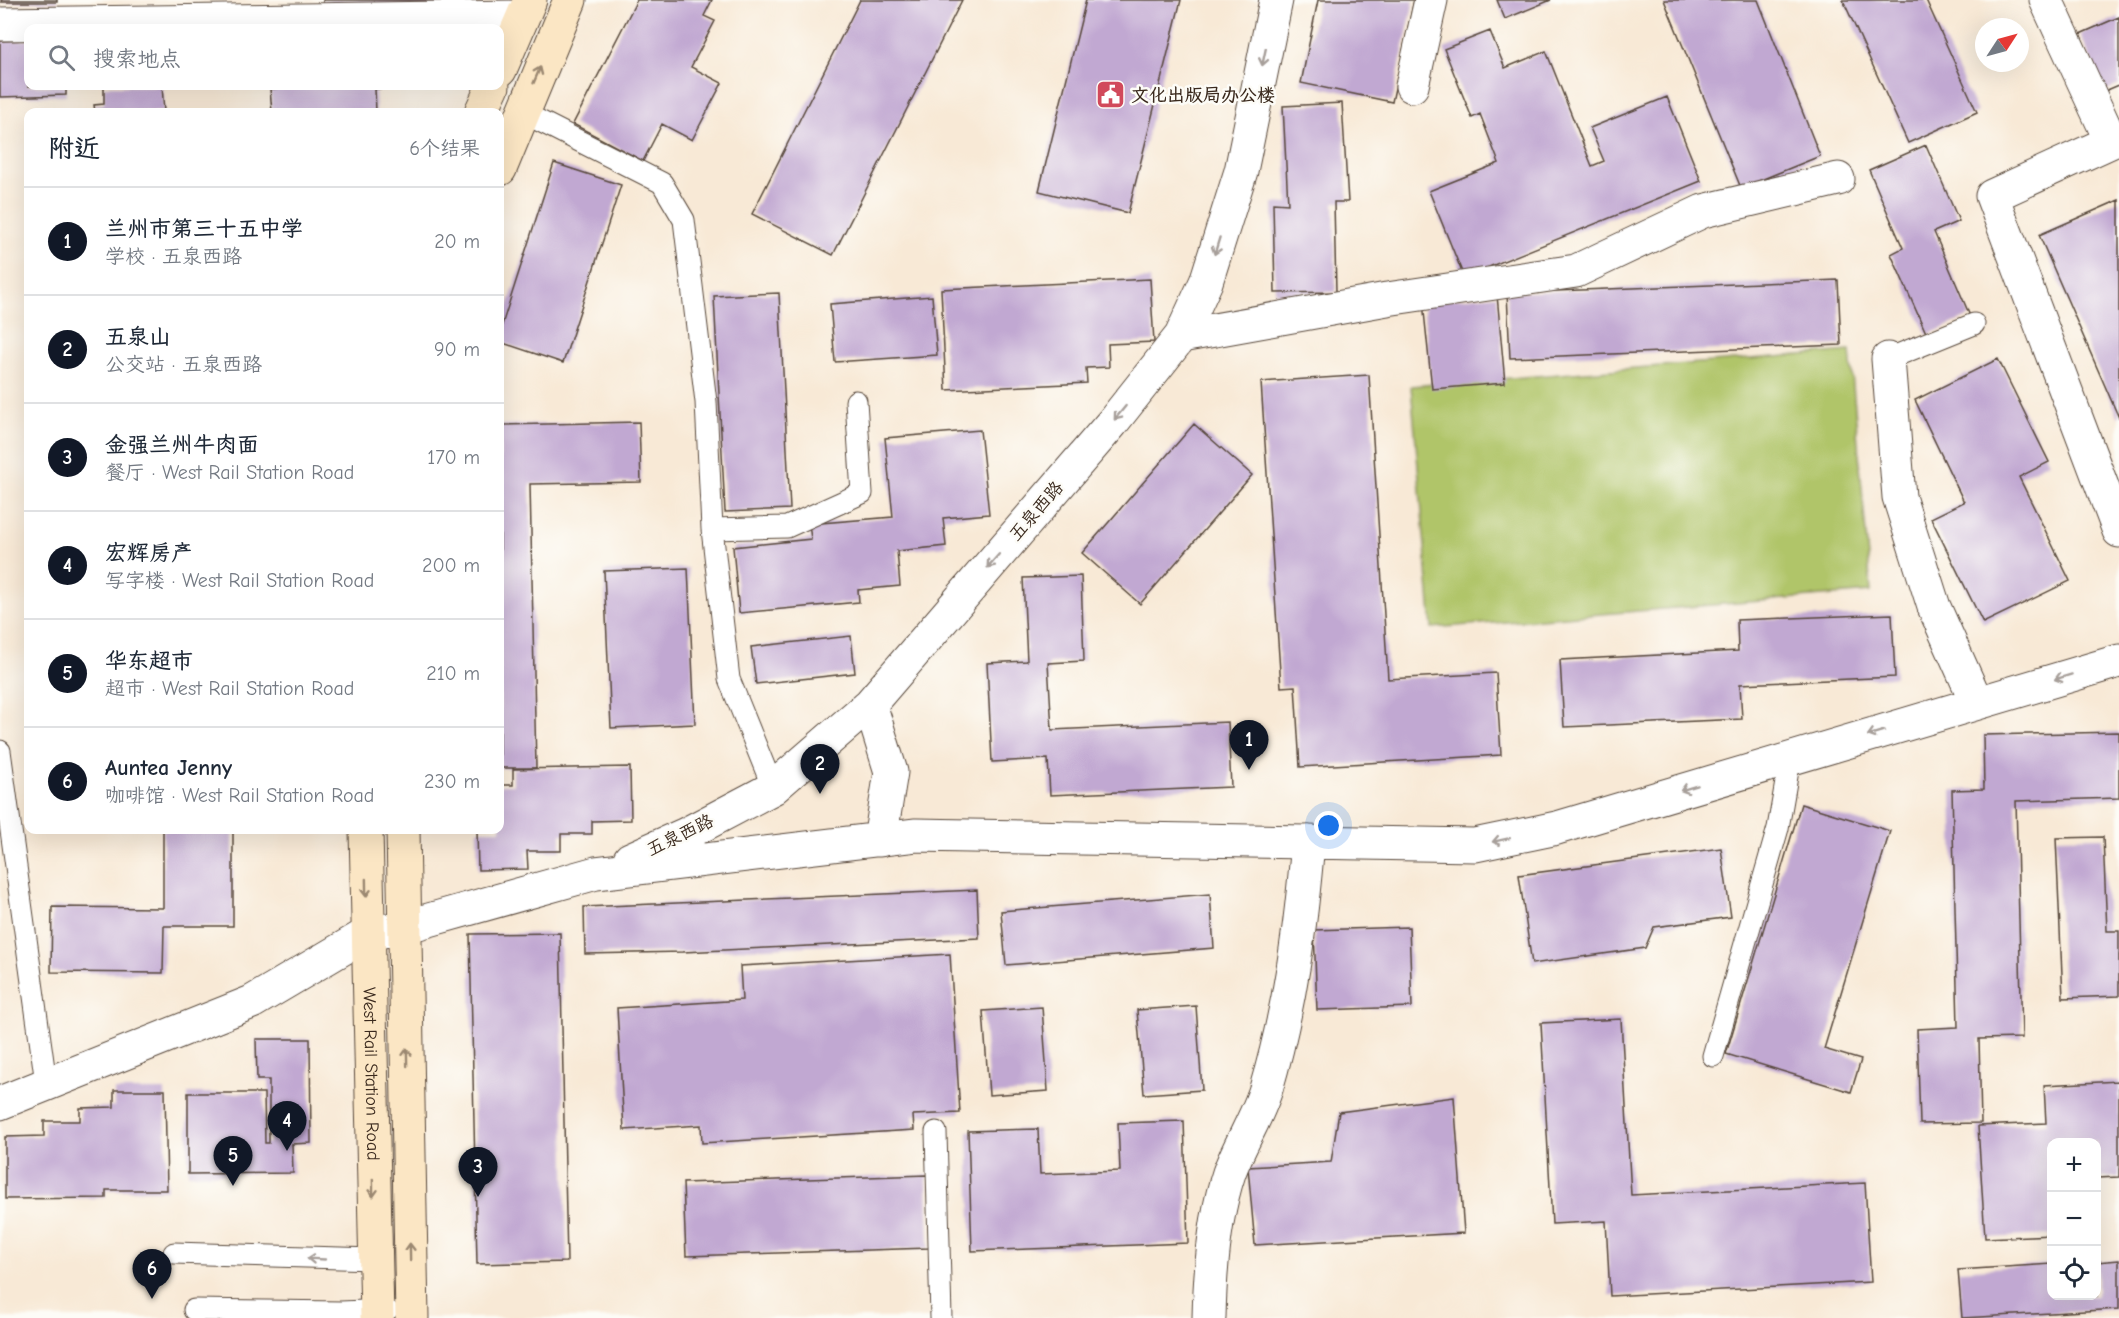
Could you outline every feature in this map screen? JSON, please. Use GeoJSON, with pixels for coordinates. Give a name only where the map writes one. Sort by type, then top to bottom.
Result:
{"type":"FeatureCollection","features":[{"type":"Feature","properties":{"kind":"main road"},"geometry":{"type":"LineString","coordinates":[[504,158],[570,0]]}},
{"type":"Feature","properties":{"kind":"main road"},"geometry":{"type":"LineString","coordinates":[[504,61],[526,9]]}},
{"type":"Feature","properties":{"kind":"main road"},"geometry":{"type":"LineString","coordinates":[[483,108],[491,90]]}},
{"type":"Feature","properties":{"kind":"main road","name":"West Rail Station Road"},"geometry":{"type":"LineString","coordinates":[[366,834],[376,1314]]}},
{"type":"Feature","properties":{"kind":"main road","name":"West Rail Station Road"},"geometry":{"type":"LineString","coordinates":[[403,834],[412,1314]]}},
{"type":"Feature","properties":{"kind":"street","name":"五泉西路"},"geometry":{"type":"LineString","coordinates":[[597,873],[686,834],[773,788],[870,704],[1112,423],[1181,336],[1206,282],[1241,171],[1276,0]]}},
{"type":"Feature","properties":{"kind":"street"},"geometry":{"type":"LineString","coordinates":[[1412,86],[1431,0]]}},
{"type":"Feature","properties":{"kind":"street"},"geometry":{"type":"LineString","coordinates":[[2046,0],[2115,140],[1992,196],[2119,531]]}},
{"type":"Feature","properties":{"kind":"street"},"geometry":{"type":"LineString","coordinates":[[0,24],[526,9]]}},
{"type":"Feature","properties":{"kind":"street"},"geometry":{"type":"LineString","coordinates":[[1181,336],[1387,299],[1576,271],[1703,211],[1838,179]]}},
{"type":"Feature","properties":{"kind":"street"},"geometry":{"type":"LineString","coordinates":[[1888,359],[1899,497],[1934,607],[1977,703]]}},
{"type":"Feature","properties":{"kind":"street"},"geometry":{"type":"LineString","coordinates":[[0,1103],[252,1002],[367,934],[404,927],[597,873],[916,835],[1475,845],[1557,828],[2119,661]]}},
{"type":"Feature","properties":{"kind":"street"},"geometry":{"type":"LineString","coordinates":[[870,704],[891,772],[880,840]]}},
{"type":"Feature","properties":{"kind":"street"},"geometry":{"type":"LineString","coordinates":[[1209,1318],[1218,1221],[1229,1173],[1265,1092],[1286,1007],[1301,924],[1308,842]]}},
{"type":"Feature","properties":{"kind":"lane"},"geometry":{"type":"LineString","coordinates":[[522,112],[662,183],[684,220],[706,402],[712,529],[729,679],[773,788]]}},
{"type":"Feature","properties":{"kind":"lane"},"geometry":{"type":"LineString","coordinates":[[1888,359],[1974,324]]}},
{"type":"Feature","properties":{"kind":"lane"},"geometry":{"type":"LineString","coordinates":[[712,529],[787,527],[862,493],[856,401]]}},
{"type":"Feature","properties":{"kind":"lane"},"geometry":{"type":"LineString","coordinates":[[0,751],[9,879],[46,1083]]}},
{"type":"Feature","properties":{"kind":"lane"},"geometry":{"type":"LineString","coordinates":[[1713,1056],[1778,828],[1790,759]]}},
{"type":"Feature","properties":{"kind":"lane"},"geometry":{"type":"LineString","coordinates":[[936,1132],[941,1318]]}},
{"type":"Feature","properties":{"kind":"lane"},"geometry":{"type":"LineString","coordinates":[[174,1253],[374,1259]]}},
{"type":"Feature","properties":{"kind":"lane"},"geometry":{"type":"LineString","coordinates":[[194,1310],[412,1314]]}},
{"type":"Feature","properties":{"kind":"green space"},"geometry":{"type":"Polygon","coordinates":[[[1850,351],[1871,592],[1432,628],[1411,386],[1850,351]]]}},
{"type":"Feature","properties":{"kind":"building"},"geometry":{"type":"Polygon","coordinates":[[[1,0],[57,0],[57,2],[1,2],[1,0]]]}},
{"type":"Feature","properties":{"kind":"building"},"geometry":{"type":"Polygon","coordinates":[[[323,0],[470,0],[465,12],[323,13],[323,0]]]}},
{"type":"Feature","properties":{"kind":"building"},"geometry":{"type":"Polygon","coordinates":[[[637,0],[712,0],[704,16],[715,21],[691,67],[722,83],[692,140],[662,124],[643,161],[573,124],[637,0]]]}},
{"type":"Feature","properties":{"kind":"building"},"geometry":{"type":"Polygon","coordinates":[[[860,0],[962,0],[833,255],[752,214],[860,0]]]}},
{"type":"Feature","properties":{"kind":"building","name":"文化出版局办公楼"},"geometry":{"type":"Polygon","coordinates":[[[1086,0],[1181,0],[1128,213],[1039,191],[1086,0]]]}},
{"type":"Feature","properties":{"kind":"building"},"geometry":{"type":"Polygon","coordinates":[[[1318,0],[1414,0],[1392,102],[1301,83],[1318,0]]]}},
{"type":"Feature","properties":{"kind":"building"},"geometry":{"type":"Polygon","coordinates":[[[1497,0],[1551,0],[1505,19],[1497,0]]]}},
{"type":"Feature","properties":{"kind":"building"},"geometry":{"type":"Polygon","coordinates":[[[1664,0],[1758,0],[1820,156],[1741,188],[1664,0]]]}},
{"type":"Feature","properties":{"kind":"building"},"geometry":{"type":"Polygon","coordinates":[[[1843,0],[1926,0],[1977,112],[1908,143],[1843,0]]]}},
{"type":"Feature","properties":{"kind":"building"},"geometry":{"type":"Polygon","coordinates":[[[2119,17],[2119,85],[2105,91],[2080,34],[2119,17]]]}},
{"type":"Feature","properties":{"kind":"building"},"geometry":{"type":"Polygon","coordinates":[[[1490,31],[1505,68],[1546,51],[1592,166],[1604,161],[1590,128],[1667,97],[1701,181],[1464,277],[1429,191],[1499,163],[1480,114],[1472,118],[1444,49],[1490,31]]]}},
{"type":"Feature","properties":{"kind":"building"},"geometry":{"type":"Polygon","coordinates":[[[24,40],[24,90],[66,90],[66,95],[0,97],[0,41],[24,40]]]}},
{"type":"Feature","properties":{"kind":"building"},"geometry":{"type":"Polygon","coordinates":[[[104,90],[162,90],[164,108],[94,108],[94,105],[104,104],[104,90]]]}},
{"type":"Feature","properties":{"kind":"building"},"geometry":{"type":"Polygon","coordinates":[[[270,90],[375,90],[376,108],[272,108],[270,90]]]}},
{"type":"Feature","properties":{"kind":"building"},"geometry":{"type":"Polygon","coordinates":[[[1342,103],[1348,202],[1334,202],[1336,292],[1275,293],[1273,203],[1288,204],[1283,106],[1342,103]]]}},
{"type":"Feature","properties":{"kind":"building"},"geometry":{"type":"Polygon","coordinates":[[[1926,145],[1959,221],[1934,232],[1970,316],[1927,335],[1891,254],[1903,248],[1869,170],[1926,145]]]}},
{"type":"Feature","properties":{"kind":"building"},"geometry":{"type":"Polygon","coordinates":[[[554,163],[621,185],[563,363],[504,343],[504,319],[554,163]]]}},
{"type":"Feature","properties":{"kind":"building"},"geometry":{"type":"Polygon","coordinates":[[[2119,200],[2119,418],[2039,235],[2119,200]]]}},
{"type":"Feature","properties":{"kind":"building"},"geometry":{"type":"Polygon","coordinates":[[[1150,279],[1154,342],[1108,344],[1109,367],[1086,368],[1087,383],[946,390],[941,289],[1150,279]]]}},
{"type":"Feature","properties":{"kind":"building"},"geometry":{"type":"Polygon","coordinates":[[[1838,280],[1841,345],[1510,358],[1507,293],[1838,280]]]}},
{"type":"Feature","properties":{"kind":"building"},"geometry":{"type":"Polygon","coordinates":[[[779,293],[790,509],[725,512],[714,296],[779,293]]]}},
{"type":"Feature","properties":{"kind":"building"},"geometry":{"type":"Polygon","coordinates":[[[1497,295],[1505,383],[1432,389],[1423,302],[1497,295]]]}},
{"type":"Feature","properties":{"kind":"building"},"geometry":{"type":"Polygon","coordinates":[[[932,296],[937,355],[835,362],[830,304],[932,296]]]}},
{"type":"Feature","properties":{"kind":"building"},"geometry":{"type":"Polygon","coordinates":[[[1998,359],[2049,462],[2019,477],[2070,581],[1983,623],[1931,518],[1964,502],[1915,400],[1998,359]]]}},
{"type":"Feature","properties":{"kind":"building"},"geometry":{"type":"Polygon","coordinates":[[[1369,375],[1388,679],[1496,673],[1501,755],[1300,767],[1295,686],[1281,687],[1261,382],[1369,375]]]}},
{"type":"Feature","properties":{"kind":"building"},"geometry":{"type":"Polygon","coordinates":[[[639,422],[641,482],[530,484],[536,768],[504,768],[504,425],[639,422]]]}},
{"type":"Feature","properties":{"kind":"building"},"geometry":{"type":"Polygon","coordinates":[[[1194,424],[1252,475],[1140,604],[1082,553],[1194,424]]]}},
{"type":"Feature","properties":{"kind":"building"},"geometry":{"type":"Polygon","coordinates":[[[980,430],[989,514],[943,518],[946,546],[897,551],[900,586],[858,590],[859,602],[739,613],[733,547],[811,539],[809,524],[893,517],[885,438],[980,430]]]}},
{"type":"Feature","properties":{"kind":"building"},"geometry":{"type":"Polygon","coordinates":[[[688,568],[695,724],[611,728],[604,571],[688,568]]]}},
{"type":"Feature","properties":{"kind":"building"},"geometry":{"type":"Polygon","coordinates":[[[1081,576],[1084,661],[1048,663],[1052,730],[1228,722],[1231,787],[1050,795],[1048,759],[992,762],[987,663],[1027,661],[1023,578],[1081,576]]]}},
{"type":"Feature","properties":{"kind":"building"},"geometry":{"type":"Polygon","coordinates":[[[1892,614],[1895,677],[1740,684],[1742,719],[1564,727],[1560,660],[1738,651],[1737,620],[1892,614]]]}},
{"type":"Feature","properties":{"kind":"building"},"geometry":{"type":"Polygon","coordinates":[[[851,636],[855,673],[756,684],[751,647],[851,636]]]}},
{"type":"Feature","properties":{"kind":"building"},"geometry":{"type":"Polygon","coordinates":[[[2119,732],[2119,798],[2016,801],[2022,1038],[1979,1039],[1981,1123],[1920,1124],[1917,1029],[1958,1027],[1952,790],[1984,789],[1983,735],[2119,732]]]}},
{"type":"Feature","properties":{"kind":"building"},"geometry":{"type":"Polygon","coordinates":[[[630,767],[631,820],[592,821],[592,834],[561,834],[561,851],[527,851],[528,869],[478,870],[477,834],[504,834],[504,785],[513,785],[513,769],[630,767]]]}},
{"type":"Feature","properties":{"kind":"building"},"geometry":{"type":"Polygon","coordinates":[[[1801,804],[1890,831],[1824,1049],[1861,1060],[1851,1092],[1726,1054],[1801,804]]]}},
{"type":"Feature","properties":{"kind":"building"},"geometry":{"type":"Polygon","coordinates":[[[163,834],[233,834],[233,926],[164,926],[163,973],[51,972],[52,907],[163,908],[163,834]]]}},
{"type":"Feature","properties":{"kind":"building"},"geometry":{"type":"Polygon","coordinates":[[[2103,837],[2107,931],[2119,931],[2119,996],[2063,998],[2056,838],[2103,837]]]}},
{"type":"Feature","properties":{"kind":"building"},"geometry":{"type":"Polygon","coordinates":[[[1721,848],[1731,917],[1654,927],[1645,948],[1532,964],[1519,875],[1721,848]]]}},
{"type":"Feature","properties":{"kind":"building"},"geometry":{"type":"Polygon","coordinates":[[[977,890],[979,938],[683,952],[585,954],[584,907],[977,890]]]}},
{"type":"Feature","properties":{"kind":"building"},"geometry":{"type":"Polygon","coordinates":[[[1210,894],[1214,948],[1006,965],[1001,911],[1210,894]]]}},
{"type":"Feature","properties":{"kind":"building"},"geometry":{"type":"Polygon","coordinates":[[[1409,927],[1412,1007],[1317,1010],[1314,930],[1409,927]]]}},
{"type":"Feature","properties":{"kind":"building"},"geometry":{"type":"Polygon","coordinates":[[[560,933],[567,1262],[477,1264],[470,934],[560,933]]]}},
{"type":"Feature","properties":{"kind":"building"},"geometry":{"type":"Polygon","coordinates":[[[950,954],[960,1113],[913,1115],[914,1130],[702,1143],[701,1125],[624,1130],[617,1008],[742,1000],[740,966],[950,954]]]}},
{"type":"Feature","properties":{"kind":"building"},"geometry":{"type":"Polygon","coordinates":[[[1196,1006],[1202,1090],[1144,1094],[1137,1010],[1196,1006]]]}},
{"type":"Feature","properties":{"kind":"building"},"geometry":{"type":"Polygon","coordinates":[[[1042,1007],[1048,1091],[989,1095],[983,1011],[1042,1007]]]}},
{"type":"Feature","properties":{"kind":"building"},"geometry":{"type":"Polygon","coordinates":[[[1621,1019],[1631,1195],[1865,1183],[1871,1282],[1610,1296],[1606,1221],[1552,1224],[1541,1023],[1621,1019]]]}},
{"type":"Feature","properties":{"kind":"building"},"geometry":{"type":"Polygon","coordinates":[[[256,1039],[310,1039],[311,1143],[292,1144],[293,1173],[188,1174],[188,1093],[264,1093],[265,1143],[269,1143],[269,1080],[257,1080],[256,1039]]]}},
{"type":"Feature","properties":{"kind":"building"},"geometry":{"type":"Polygon","coordinates":[[[2119,1081],[2119,1177],[2101,1178],[2101,1138],[2047,1138],[2047,1235],[1985,1238],[1978,1126],[2046,1123],[2044,1085],[2119,1081]]]}},
{"type":"Feature","properties":{"kind":"building"},"geometry":{"type":"Polygon","coordinates":[[[114,1090],[165,1090],[167,1190],[106,1190],[106,1198],[5,1199],[5,1137],[44,1136],[44,1121],[80,1121],[80,1108],[114,1107],[114,1090]]]}},
{"type":"Feature","properties":{"kind":"building"},"geometry":{"type":"Polygon","coordinates":[[[1454,1097],[1464,1233],[1255,1245],[1248,1167],[1331,1162],[1339,1112],[1454,1097]]]}},
{"type":"Feature","properties":{"kind":"building"},"geometry":{"type":"Polygon","coordinates":[[[1184,1121],[1188,1243],[972,1251],[968,1131],[1038,1129],[1040,1174],[1120,1171],[1118,1123],[1184,1121]]]}},
{"type":"Feature","properties":{"kind":"building"},"geometry":{"type":"Polygon","coordinates":[[[927,1175],[929,1248],[686,1256],[683,1183],[927,1175]]]}},
{"type":"Feature","properties":{"kind":"building"},"geometry":{"type":"Polygon","coordinates":[[[2119,1260],[2119,1309],[1962,1318],[1958,1270],[2047,1264],[2047,1300],[2101,1300],[2101,1262],[2119,1260]]]}},
{"type":"Feature","properties":{"kind":"place","name":"文化出版局办公楼"},"geometry":{"type":"Point","coordinates":[1110,95]}},
{"type":"Feature","properties":{"kind":"place","name":"兰州市第三十五中学"},"geometry":{"type":"Point","coordinates":[1249,770]}},
{"type":"Feature","properties":{"kind":"place","name":"五泉山"},"geometry":{"type":"Point","coordinates":[820,794]}},
{"type":"Feature","properties":{"kind":"place","name":"宏辉房产"},"geometry":{"type":"Point","coordinates":[287,1151]}},
{"type":"Feature","properties":{"kind":"place","name":"华东超市"},"geometry":{"type":"Point","coordinates":[233,1186]}},
{"type":"Feature","properties":{"kind":"place","name":"金强兰州牛肉面"},"geometry":{"type":"Point","coordinates":[478,1197]}},
{"type":"Feature","properties":{"kind":"place","name":"Auntea Jenny"},"geometry":{"type":"Point","coordinates":[152,1299]}}]}
